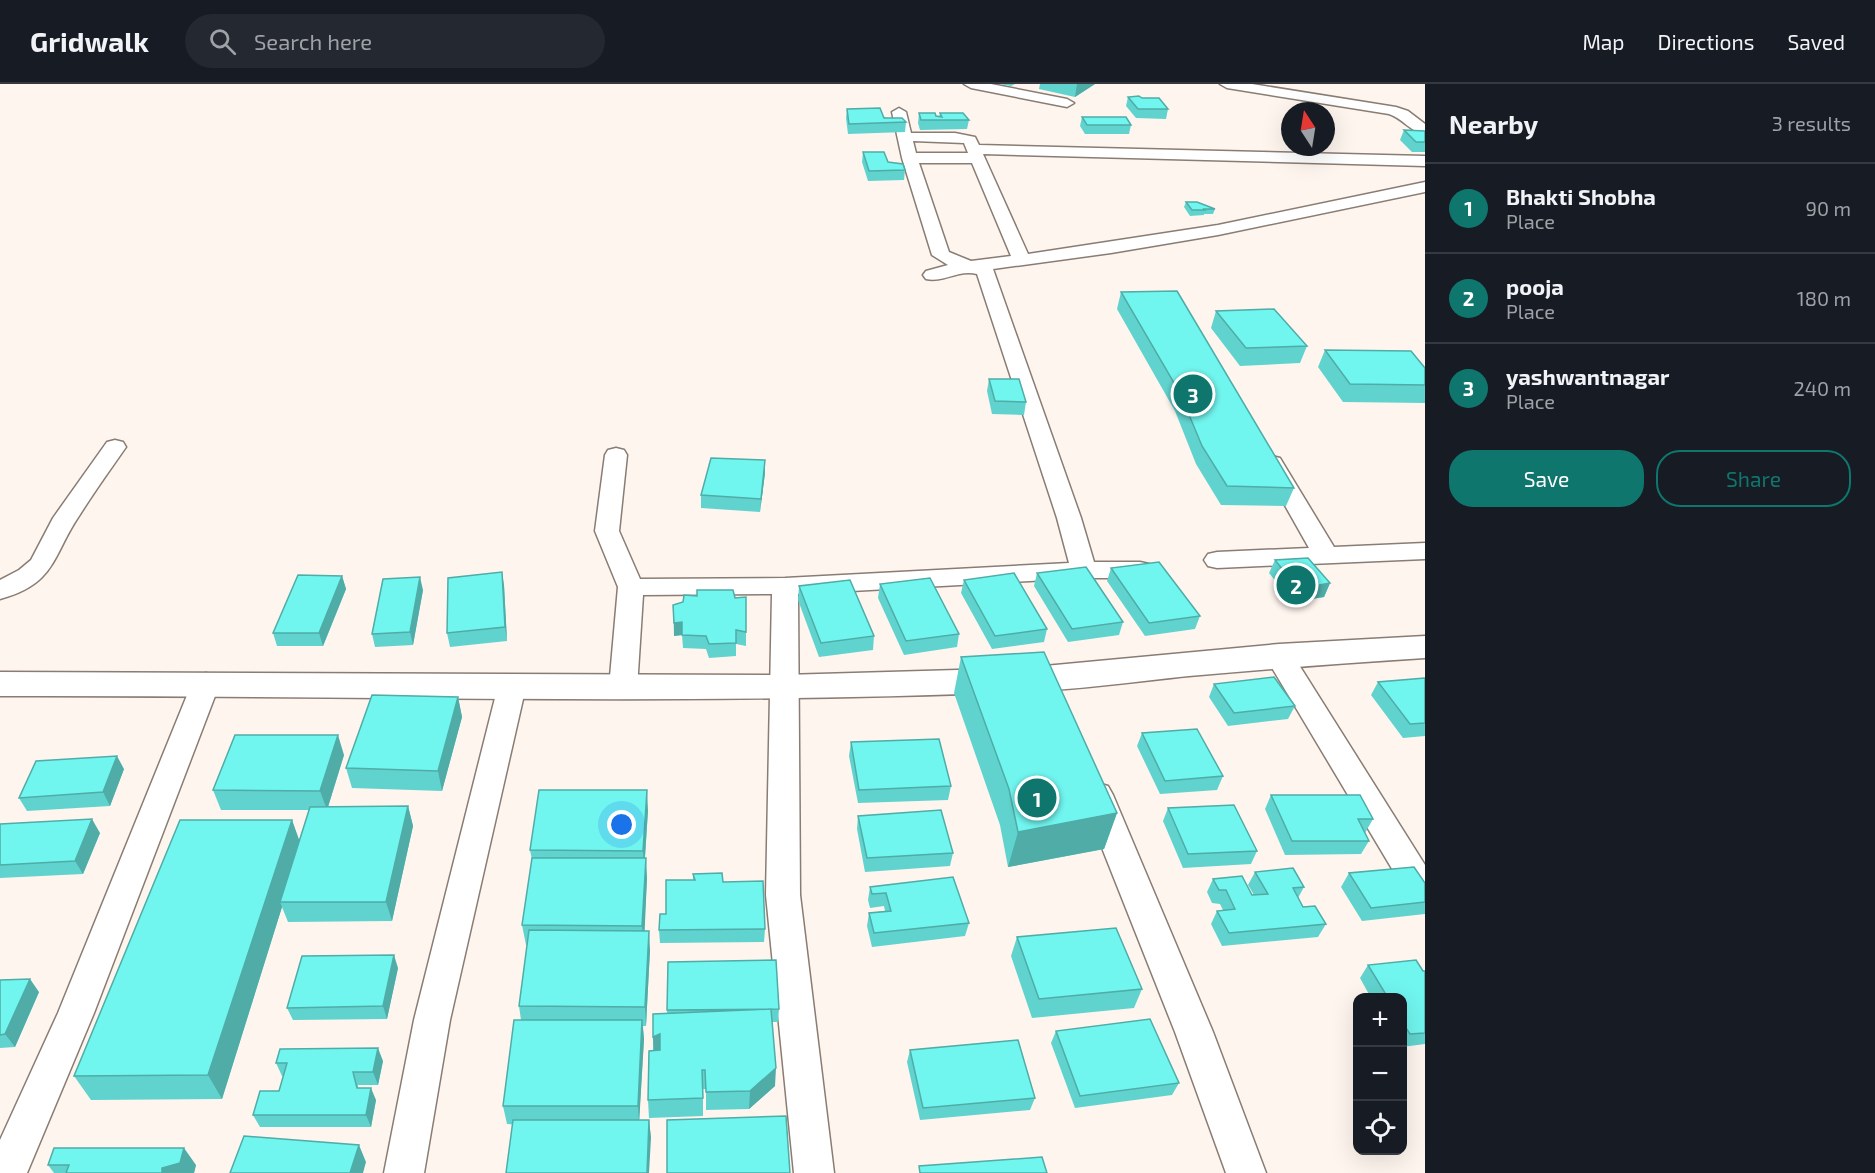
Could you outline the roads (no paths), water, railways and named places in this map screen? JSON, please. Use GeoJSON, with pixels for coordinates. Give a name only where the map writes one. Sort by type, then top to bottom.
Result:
{"type":"FeatureCollection","features":[{"type":"Feature","properties":{"kind":"street"},"geometry":{"type":"LineString","coordinates":[[971,84],[1066,103]]}},
{"type":"Feature","properties":{"kind":"street"},"geometry":{"type":"LineString","coordinates":[[1015,93],[1028,84]]}},
{"type":"Feature","properties":{"kind":"street"},"geometry":{"type":"LineString","coordinates":[[1227,84],[1391,110],[1403,114],[1425,131]]}},
{"type":"Feature","properties":{"kind":"street"},"geometry":{"type":"LineString","coordinates":[[899,112],[910,158],[941,255],[968,267],[986,271],[1069,518],[1084,570]]}},
{"type":"Feature","properties":{"kind":"street"},"geometry":{"type":"LineString","coordinates":[[905,137],[970,140],[1021,259]]}},
{"type":"Feature","properties":{"kind":"street"},"geometry":{"type":"LineString","coordinates":[[910,158],[977,153],[1425,161]]}},
{"type":"Feature","properties":{"kind":"street"},"geometry":{"type":"LineString","coordinates":[[932,275],[968,267],[1111,248],[1218,230],[1425,187]]}},
{"type":"Feature","properties":{"kind":"street"},"geometry":{"type":"LineString","coordinates":[[1260,441],[1326,555]]}},
{"type":"Feature","properties":{"kind":"street"},"geometry":{"type":"LineString","coordinates":[[0,591],[28,576],[41,565],[65,518],[115,447]]}},
{"type":"Feature","properties":{"kind":"street"},"geometry":{"type":"LineString","coordinates":[[615,455],[607,531],[631,587],[623,688]]}},
{"type":"Feature","properties":{"kind":"street"},"geometry":{"type":"LineString","coordinates":[[1217,560],[1425,551]]}},
{"type":"Feature","properties":{"kind":"street"},"geometry":{"type":"LineString","coordinates":[[631,587],[785,586],[1084,570],[1140,570]]}},
{"type":"Feature","properties":{"kind":"street"},"geometry":{"type":"LineString","coordinates":[[785,586],[783,895],[814,1173]]}},
{"type":"Feature","properties":{"kind":"street"},"geometry":{"type":"LineString","coordinates":[[0,684],[784,687],[1023,680],[1279,656],[1425,647]]}},
{"type":"Feature","properties":{"kind":"street"},"geometry":{"type":"LineString","coordinates":[[1279,656],[1425,894]]}},
{"type":"Feature","properties":{"kind":"street"},"geometry":{"type":"LineString","coordinates":[[1049,678],[1063,711]]}},
{"type":"Feature","properties":{"kind":"street"},"geometry":{"type":"LineString","coordinates":[[6,1173],[76,1013],[206,683]]}},
{"type":"Feature","properties":{"kind":"street"},"geometry":{"type":"LineString","coordinates":[[404,1173],[432,1020],[512,686]]}},
{"type":"Feature","properties":{"kind":"street"},"geometry":{"type":"LineString","coordinates":[[1085,766],[1194,1032],[1246,1173]]}},
{"type":"Feature","properties":{"kind":"place","name":"yashwantnagar"},"geometry":{"type":"Point","coordinates":[1193,394]}},
{"type":"Feature","properties":{"kind":"place","name":"pooja"},"geometry":{"type":"Point","coordinates":[1296,585]}},
{"type":"Feature","properties":{"kind":"place","name":"Bhakti Shobha"},"geometry":{"type":"Point","coordinates":[1037,798]}}]}
